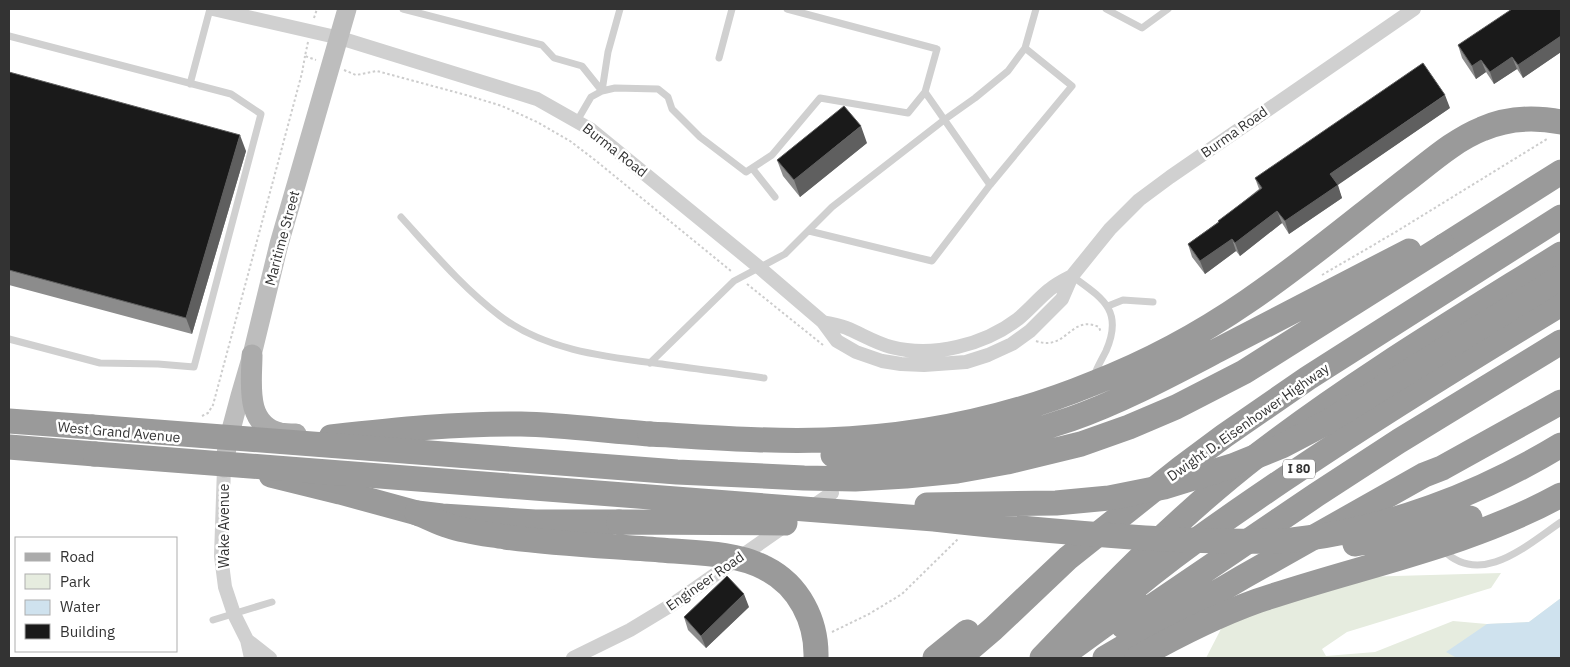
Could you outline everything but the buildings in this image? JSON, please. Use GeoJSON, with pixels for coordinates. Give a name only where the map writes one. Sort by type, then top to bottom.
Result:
{"type":"FeatureCollection","features":[{"type":"Feature","properties":{"kind":"highway"},"geometry":{"type":"LineString","coordinates":[[331,437],[453,426],[522,424],[650,434],[797,440],[861,438],[924,431],[997,415],[1046,401],[1093,384],[1139,364],[1227,315],[1269,286],[1434,159],[1471,134],[1508,121],[1534,119],[1561,122]]}},
{"type":"Feature","properties":{"kind":"highway"},"geometry":{"type":"LineString","coordinates":[[650,434],[750,448],[852,455],[928,452],[1010,437],[1072,419],[1125,397],[1441,241],[1530,192],[1561,172]]}},
{"type":"Feature","properties":{"kind":"highway","name":"Dwight D. Eisenhower Highway"},"geometry":{"type":"LineString","coordinates":[[959,658],[1068,558],[1181,468],[1265,407],[1561,217]]}},
{"type":"Feature","properties":{"kind":"highway"},"geometry":{"type":"LineString","coordinates":[[9,422],[668,471],[804,478],[855,478],[906,476],[956,471],[1007,462],[1081,444],[1129,427],[1176,407],[1244,372],[1441,241]]}},
{"type":"Feature","properties":{"kind":"highway"},"geometry":{"type":"LineString","coordinates":[[1042,658],[1148,550],[1194,507],[1259,454],[1320,408],[1371,374],[1561,254]]}},
{"type":"Feature","properties":{"kind":"highway"},"geometry":{"type":"LineString","coordinates":[[705,502],[903,506],[1056,503],[1127,495],[1182,483],[1250,460],[1310,432],[1561,276]]}},
{"type":"Feature","properties":{"kind":"highway","name":"I 80"},"geometry":{"type":"LineString","coordinates":[[1052,658],[1150,574],[1222,521],[1355,432],[1561,304]]}},
{"type":"Feature","properties":{"kind":"highway","name":"I 80"},"geometry":{"type":"LineString","coordinates":[[1059,658],[1187,565],[1312,480],[1439,398],[1561,323]]}},
{"type":"Feature","properties":{"kind":"highway","name":"I 80"},"geometry":{"type":"LineString","coordinates":[[1072,658],[1149,610],[1309,500],[1383,452],[1561,342]]}},
{"type":"Feature","properties":{"kind":"highway"},"geometry":{"type":"LineString","coordinates":[[1105,658],[1243,576],[1424,475],[1442,468],[1561,402]]}},
{"type":"Feature","properties":{"kind":"highway"},"geometry":{"type":"LineString","coordinates":[[417,513],[535,522],[830,523],[1010,528],[1212,542],[1292,540],[1365,527],[1414,513],[1484,486],[1530,463],[1561,444]]}},
{"type":"Feature","properties":{"kind":"highway"},"geometry":{"type":"LineString","coordinates":[[9,448],[934,519],[1010,528]]}},
{"type":"Feature","properties":{"kind":"highway"},"geometry":{"type":"LineString","coordinates":[[224,468],[272,475],[340,492],[417,513],[450,527],[540,541],[722,556],[754,563],[774,573],[792,588],[799,597],[813,628],[816,639],[816,658]]}},
{"type":"Feature","properties":{"kind":"highway"},"geometry":{"type":"LineString","coordinates":[[1369,506],[1387,500],[1399,500],[1408,504],[1422,518],[1420,506],[1423,495],[1442,468]]}},
{"type":"Feature","properties":{"kind":"highway"},"geometry":{"type":"LineString","coordinates":[[1292,540],[1329,548],[1419,533],[1493,510],[1561,477]]}},
{"type":"Feature","properties":{"kind":"highway"},"geometry":{"type":"LineString","coordinates":[[1138,658],[1187,631],[1240,608],[1275,595],[1476,534],[1512,519],[1561,494]]}},
{"type":"Feature","properties":{"kind":"highway"},"geometry":{"type":"LineString","coordinates":[[935,658],[979,622],[1068,558]]}},
{"type":"Feature","properties":{"kind":"main road","name":"Maritime Street"},"geometry":{"type":"LineString","coordinates":[[224,468],[228,441],[252,355],[279,244],[347,9]]}},
{"type":"Feature","properties":{"kind":"main road"},"geometry":{"type":"LineString","coordinates":[[252,355],[252,401],[257,415],[267,427],[280,433],[331,437]]}},
{"type":"Feature","properties":{"kind":"main road","name":"West Grand Avenue"},"geometry":{"type":"LineString","coordinates":[[9,422],[228,441],[271,441],[331,437]]}},
{"type":"Feature","properties":{"kind":"main road","name":"West Grand Avenue"},"geometry":{"type":"LineString","coordinates":[[9,448],[224,468]]}},
{"type":"Feature","properties":{"kind":"street","name":"Burma Road"},"geometry":{"type":"LineString","coordinates":[[212,9],[340,38],[537,99],[590,129],[823,322],[847,328],[891,347],[910,350],[937,350],[986,338],[1003,330],[1020,318],[1051,288],[1072,276],[1110,228],[1147,194],[1414,9]]}},
{"type":"Feature","properties":{"kind":"street","name":"Wake Avenue"},"geometry":{"type":"LineString","coordinates":[[224,468],[221,556],[225,587],[234,614],[247,640],[251,658]]}},
{"type":"Feature","properties":{"kind":"street","name":"Engineer Road"},"geometry":{"type":"LineString","coordinates":[[573,658],[630,630],[673,604],[832,493]]}},
{"type":"Feature","properties":{"kind":"street","name":"Wake Avenue"},"geometry":{"type":"LineString","coordinates":[[247,640],[270,658]]}},
{"type":"Feature","properties":{"kind":"lane"},"geometry":{"type":"LineString","coordinates":[[190,84],[212,9]]}},
{"type":"Feature","properties":{"kind":"lane"},"geometry":{"type":"LineString","coordinates":[[402,9],[542,45],[554,58],[582,66],[602,91]]}},
{"type":"Feature","properties":{"kind":"lane"},"geometry":{"type":"LineString","coordinates":[[602,91],[608,52],[620,9]]}},
{"type":"Feature","properties":{"kind":"lane"},"geometry":{"type":"LineString","coordinates":[[719,58],[732,9]]}},
{"type":"Feature","properties":{"kind":"lane"},"geometry":{"type":"LineString","coordinates":[[577,121],[591,97],[602,91],[614,88],[658,89],[668,96],[672,109],[700,137],[746,172],[772,155],[820,98],[908,113],[925,92],[938,49],[787,9]]}},
{"type":"Feature","properties":{"kind":"lane"},"geometry":{"type":"LineString","coordinates":[[650,363],[734,281],[785,254],[832,207],[944,120],[976,98],[1008,71],[1025,48],[1036,9]]}},
{"type":"Feature","properties":{"kind":"lane"},"geometry":{"type":"LineString","coordinates":[[1106,9],[1142,28],[1168,9]]}},
{"type":"Feature","properties":{"kind":"lane"},"geometry":{"type":"LineString","coordinates":[[9,36],[231,94],[261,114],[194,368],[158,364],[100,363],[9,339]]}},
{"type":"Feature","properties":{"kind":"lane"},"geometry":{"type":"LineString","coordinates":[[809,231],[932,261],[990,184],[1072,86],[1025,48]]}},
{"type":"Feature","properties":{"kind":"lane"},"geometry":{"type":"LineString","coordinates":[[925,92],[990,184]]}},
{"type":"Feature","properties":{"kind":"lane"},"geometry":{"type":"LineString","coordinates":[[752,168],[775,197]]}},
{"type":"Feature","properties":{"kind":"lane"},"geometry":{"type":"LineString","coordinates":[[400,217],[467,286],[501,317],[524,331],[551,343],[583,352],[764,378]]}},
{"type":"Feature","properties":{"kind":"lane"},"geometry":{"type":"LineString","coordinates":[[1072,276],[1108,306],[1113,320],[1112,336],[1106,353],[1084,395]]}},
{"type":"Feature","properties":{"kind":"lane"},"geometry":{"type":"LineString","coordinates":[[1108,306],[1123,300],[1153,302]]}},
{"type":"Feature","properties":{"kind":"lane"},"geometry":{"type":"LineString","coordinates":[[1437,541],[1450,556],[1459,562],[1469,566],[1479,566],[1498,561],[1521,549],[1561,522]]}},
{"type":"Feature","properties":{"kind":"lane"},"geometry":{"type":"LineString","coordinates":[[1427,526],[1432,533]]}},
{"type":"Feature","properties":{"kind":"lane"},"geometry":{"type":"LineString","coordinates":[[214,620],[272,602]]}},
{"type":"Feature","properties":{"kind":"path"},"geometry":{"type":"LineString","coordinates":[[200,417],[208,413],[213,405],[300,82],[305,56]]}},
{"type":"Feature","properties":{"kind":"path"},"geometry":{"type":"LineString","coordinates":[[364,73],[377,71],[466,95],[502,106],[537,122],[570,141],[596,160],[747,284]]}},
{"type":"Feature","properties":{"kind":"green space"},"geometry":{"type":"Polygon","coordinates":[[[1501,573],[1491,588],[1347,632],[1322,649],[1326,656],[1375,652],[1453,621],[1487,624],[1529,622],[1561,598],[1561,658],[1206,658],[1222,627],[1306,592],[1360,577],[1501,573]]]}},
{"type":"Feature","properties":{"kind":"water"},"geometry":{"type":"Polygon","coordinates":[[[1561,598],[1561,658],[1457,658],[1446,652],[1487,624],[1529,622],[1561,598]]]}}]}
